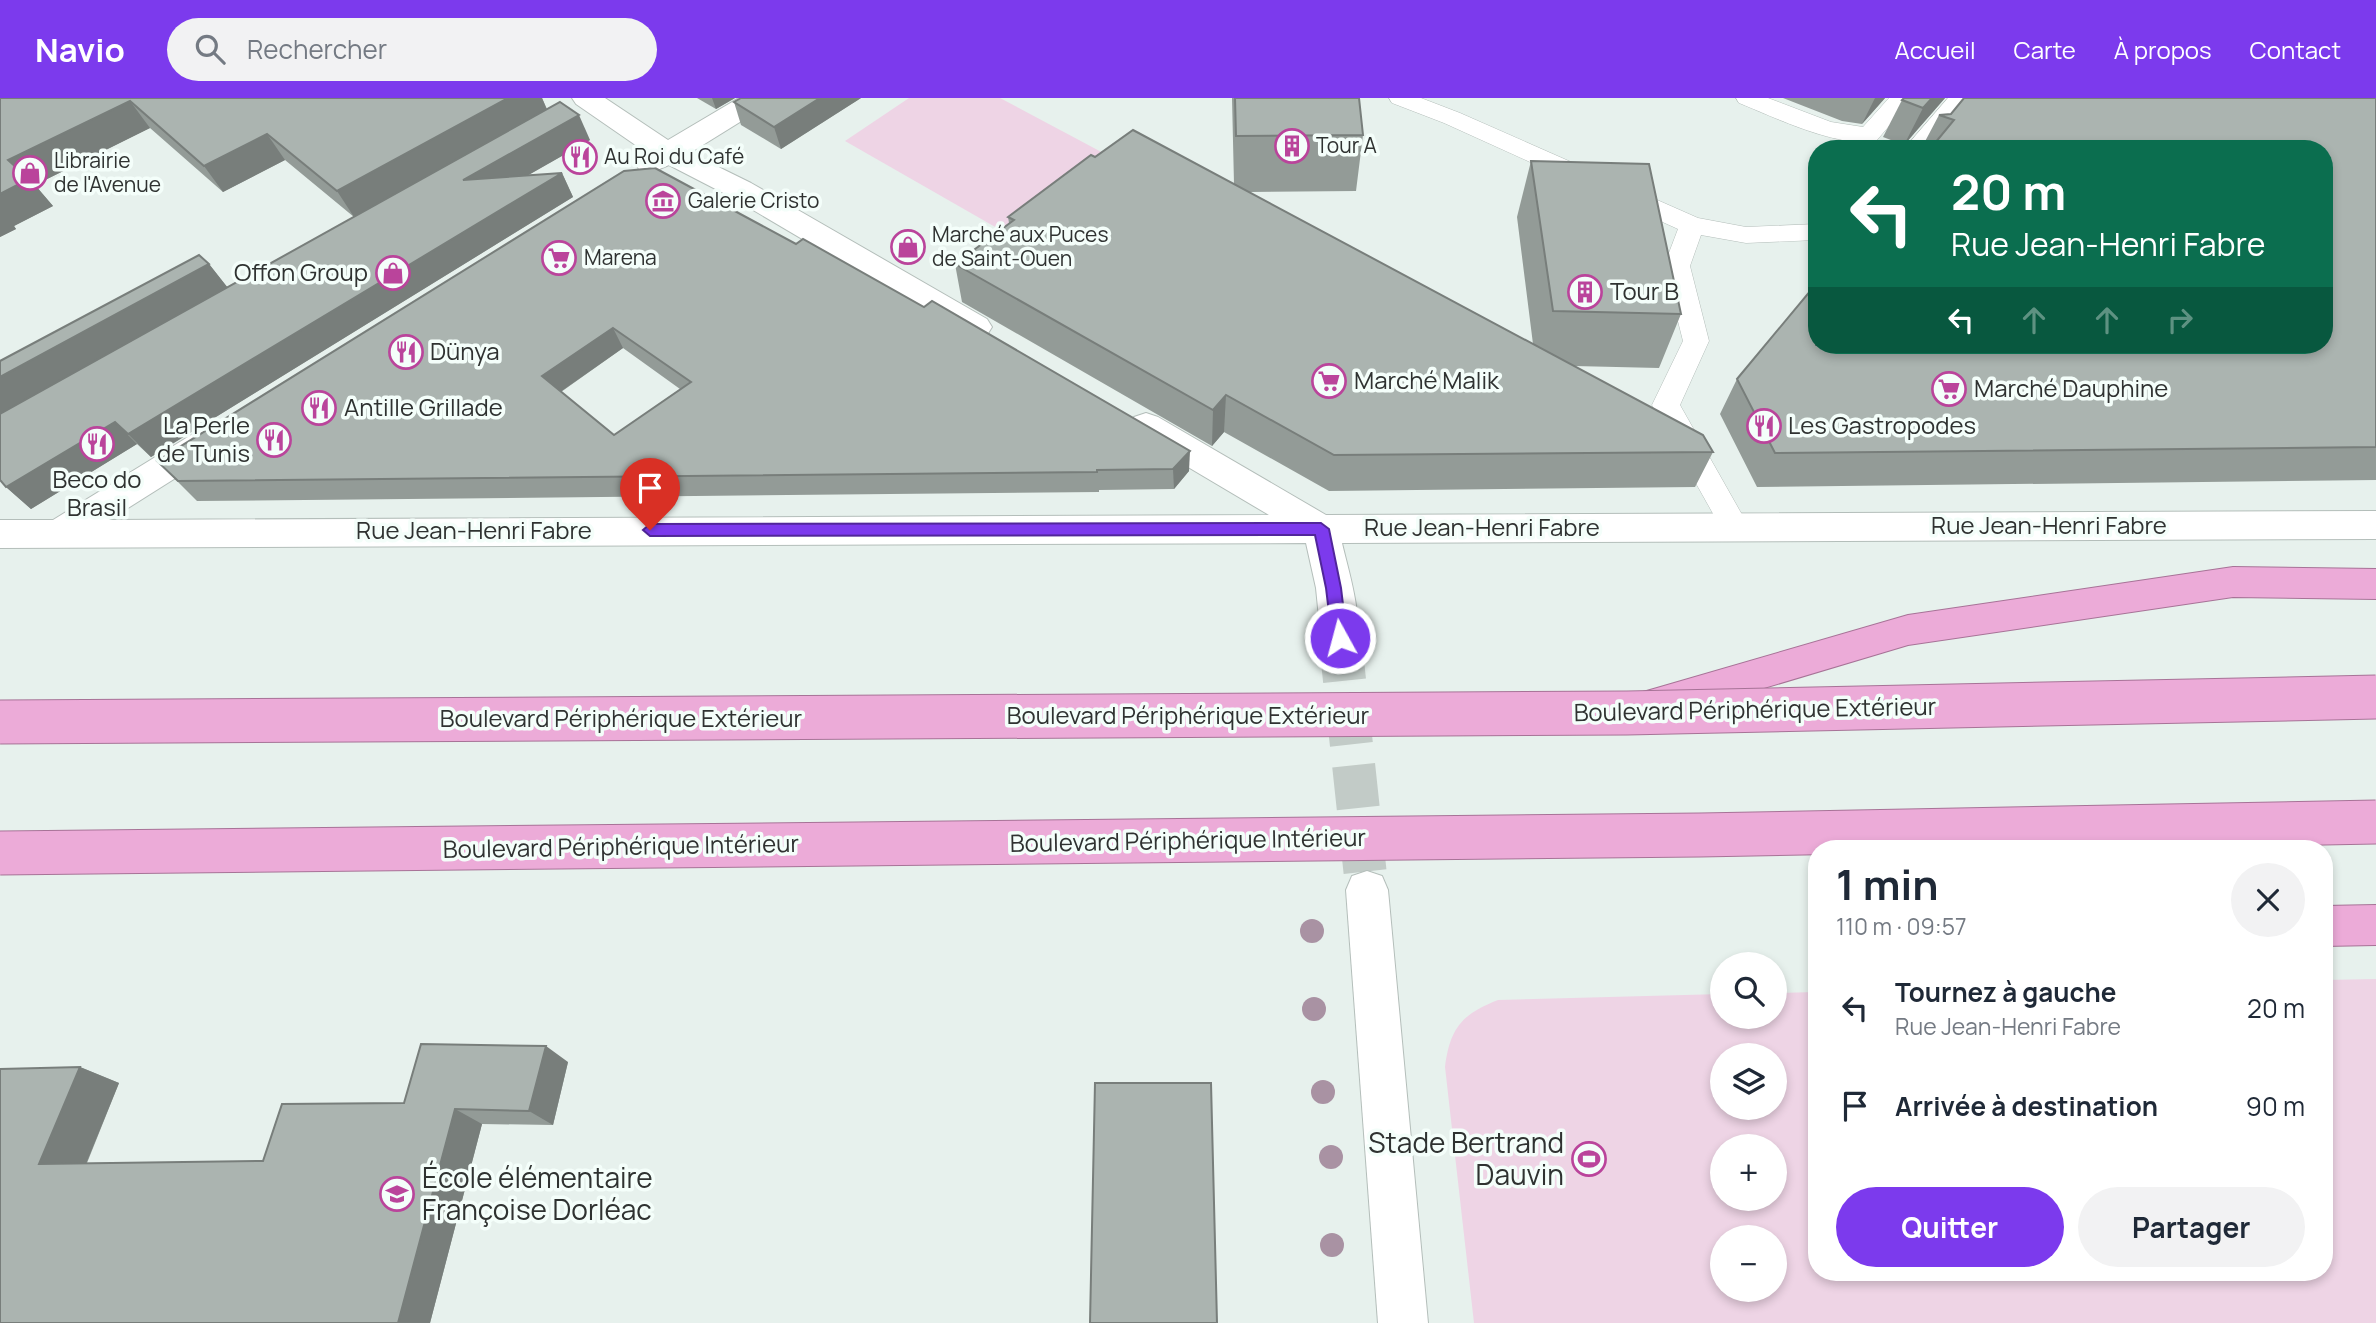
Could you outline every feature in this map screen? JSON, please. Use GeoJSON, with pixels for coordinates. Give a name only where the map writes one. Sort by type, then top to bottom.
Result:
{"type":"FeatureCollection","features":[{"type":"Feature","properties":{"kind":"highway"},"geometry":{"type":"LineString","coordinates":[[1627,713],[1908,630],[2233,582],[2376,584]]}},
{"type":"Feature","properties":{"kind":"highway","name":"Boulevard Périphérique Extérieur"},"geometry":{"type":"LineString","coordinates":[[0,722],[1627,713],[2376,697]]}},
{"type":"Feature","properties":{"kind":"highway","name":"Boulevard Périphérique Intérieur"},"geometry":{"type":"LineString","coordinates":[[0,853],[1700,835],[2376,822]]}},
{"type":"Feature","properties":{"kind":"highway"},"geometry":{"type":"LineString","coordinates":[[1700,835],[1808,852]]}},
{"type":"Feature","properties":{"kind":"highway"},"geometry":{"type":"LineString","coordinates":[[2333,926],[2376,925]]}},
{"type":"Feature","properties":{"kind":"street"},"geometry":{"type":"LineString","coordinates":[[586,98],[667,153],[741,190],[1001,342]]}},
{"type":"Feature","properties":{"kind":"street"},"geometry":{"type":"LineString","coordinates":[[631,176],[760,98]]}},
{"type":"Feature","properties":{"kind":"street"},"geometry":{"type":"LineString","coordinates":[[1121,412],[1321,529],[1334,588],[1340,638]]}},
{"type":"Feature","properties":{"kind":"street"},"geometry":{"type":"LineString","coordinates":[[59,534],[232,426]]}},
{"type":"Feature","properties":{"kind":"street","name":"Rue Jean-Henri Fabre"},"geometry":{"type":"LineString","coordinates":[[0,534],[2376,525]]}},
{"type":"Feature","properties":{"kind":"street"},"geometry":{"type":"LineString","coordinates":[[1367,890],[1403,1323]]}},
{"type":"Feature","properties":{"kind":"lane"},"geometry":{"type":"LineString","coordinates":[[1400,98],[1452,118],[1692,225],[1746,235],[1808,232]]}},
{"type":"Feature","properties":{"kind":"lane"},"geometry":{"type":"LineString","coordinates":[[1747,98],[1827,130],[1869,135],[1902,98]]}},
{"type":"Feature","properties":{"kind":"lane"},"geometry":{"type":"LineString","coordinates":[[1924,140],[1960,98]]}},
{"type":"Feature","properties":{"kind":"lane"},"geometry":{"type":"LineString","coordinates":[[1692,225],[1677,266],[1696,341],[1666,405],[1735,527]]}},
{"type":"Feature","properties":{"kind":"shaded area"},"geometry":{"type":"Polygon","coordinates":[[[909,98],[1000,98],[1107,155],[1004,232],[845,141],[909,98]]]}},
{"type":"Feature","properties":{"kind":"shaded area","name":"Stade Bertrand Dauvin"},"geometry":{"type":"Polygon","coordinates":[[[2376,979],[2376,1323],[1474,1323],[1445,1067],[1450,1042],[1460,1024],[1475,1011],[1498,1000],[1710,994],[1710,1029],[1787,1029],[1787,993],[1808,992],[1808,1281],[2333,1281],[2333,980],[2376,979]]]}},
{"type":"Feature","properties":{"kind":"building"},"geometry":{"type":"Polygon","coordinates":[[[0,98],[508,98],[337,191],[267,134],[204,166],[130,101],[8,160],[29,179],[0,194],[0,98]]]}},
{"type":"Feature","properties":{"kind":"building"},"geometry":{"type":"Polygon","coordinates":[[[741,98],[820,98],[774,127],[734,102],[741,98]]]}},
{"type":"Feature","properties":{"kind":"building"},"geometry":{"type":"Polygon","coordinates":[[[1235,98],[1359,98],[1363,135],[1236,136],[1235,98]]]}},
{"type":"Feature","properties":{"kind":"building"},"geometry":{"type":"Polygon","coordinates":[[[1932,98],[1923,108],[1902,100],[1932,98]]]}},
{"type":"Feature","properties":{"kind":"building"},"geometry":{"type":"Polygon","coordinates":[[[1964,98],[2376,98],[2376,447],[1775,453],[1737,379],[1808,294],[1808,354],[2333,354],[2333,140],[1937,140],[1954,120],[1939,115],[1951,114],[1964,98]]]}},
{"type":"Feature","properties":{"kind":"building"},"geometry":{"type":"Polygon","coordinates":[[[560,102],[579,115],[463,180],[562,173],[128,434],[115,422],[6,487],[0,480],[0,414],[560,102]]]}},
{"type":"Feature","properties":{"kind":"building","name":"Marché Malik"},"geometry":{"type":"Polygon","coordinates":[[[1133,130],[1703,435],[1713,452],[1334,455],[1226,395],[1213,410],[955,264],[1014,220],[1008,217],[1091,155],[1095,157],[1133,130]]]}},
{"type":"Feature","properties":{"kind":"building"},"geometry":{"type":"Polygon","coordinates":[[[1531,161],[1649,164],[1681,314],[1553,311],[1531,161]]]}},
{"type":"Feature","properties":{"kind":"building"},"geometry":{"type":"Polygon","coordinates":[[[655,168],[796,244],[803,239],[924,307],[932,301],[1190,451],[1173,469],[1097,472],[178,481],[157,461],[624,171],[655,168]],[[613,328],[542,376],[614,435],[691,382],[613,328]]]}},
{"type":"Feature","properties":{"kind":"building"},"geometry":{"type":"Polygon","coordinates":[[[199,255],[209,264],[0,377],[0,361],[199,255]]]}},
{"type":"Feature","properties":{"kind":"building"},"geometry":{"type":"Polygon","coordinates":[[[421,1044],[546,1046],[529,1111],[455,1109],[398,1323],[0,1323],[0,1069],[80,1067],[39,1164],[263,1161],[282,1104],[404,1103],[421,1044]]]}},
{"type":"Feature","properties":{"kind":"building"},"geometry":{"type":"Polygon","coordinates":[[[1095,1083],[1211,1083],[1217,1323],[1090,1323],[1095,1083]]]}},
{"type":"Feature","properties":{"kind":"tunnel"},"geometry":{"type":"LineString","coordinates":[[1340,638],[1367,890]]}},
{"type":"Feature","properties":{"kind":"place","name":"Tour A"},"geometry":{"type":"Point","coordinates":[1292,146]}},
{"type":"Feature","properties":{"kind":"place","name":"Au Roi du Café"},"geometry":{"type":"Point","coordinates":[580,157]}},
{"type":"Feature","properties":{"kind":"place","name":"Librairie de l'Avenue"},"geometry":{"type":"Point","coordinates":[30,173]}},
{"type":"Feature","properties":{"kind":"place","name":"Galerie Cristo"},"geometry":{"type":"Point","coordinates":[663,201]}},
{"type":"Feature","properties":{"kind":"place","name":"Marché aux Puces de Saint-Ouen"},"geometry":{"type":"Point","coordinates":[908,247]}},
{"type":"Feature","properties":{"kind":"place","name":"Marena"},"geometry":{"type":"Point","coordinates":[559,258]}},
{"type":"Feature","properties":{"kind":"place","name":"Offon Group"},"geometry":{"type":"Point","coordinates":[393,273]}},
{"type":"Feature","properties":{"kind":"place","name":"Tour B"},"geometry":{"type":"Point","coordinates":[1585,292]}},
{"type":"Feature","properties":{"kind":"place","name":"Dünya"},"geometry":{"type":"Point","coordinates":[406,352]}},
{"type":"Feature","properties":{"kind":"place","name":"Marché Malik"},"geometry":{"type":"Point","coordinates":[1329,381]}},
{"type":"Feature","properties":{"kind":"place","name":"Marché Dauphine"},"geometry":{"type":"Point","coordinates":[1949,389]}},
{"type":"Feature","properties":{"kind":"place","name":"Antille Grillade"},"geometry":{"type":"Point","coordinates":[319,408]}},
{"type":"Feature","properties":{"kind":"place","name":"Les Gastropodes"},"geometry":{"type":"Point","coordinates":[1764,426]}},
{"type":"Feature","properties":{"kind":"place","name":"La Perle de Tunis"},"geometry":{"type":"Point","coordinates":[274,440]}},
{"type":"Feature","properties":{"kind":"place","name":"Beco do Brasil"},"geometry":{"type":"Point","coordinates":[97,444]}},
{"type":"Feature","properties":{"kind":"place","name":"Stade Bertrand Dauvin"},"geometry":{"type":"Point","coordinates":[1589,1159]}},
{"type":"Feature","properties":{"kind":"place","name":"École élémentaire Françoise Dorléac"},"geometry":{"type":"Point","coordinates":[397,1194]}},
{"type":"Feature","properties":{"kind":"route"},"geometry":{"type":"LineString","coordinates":[[650,530],[1321,529],[1334,588],[1340,638]]}}]}
